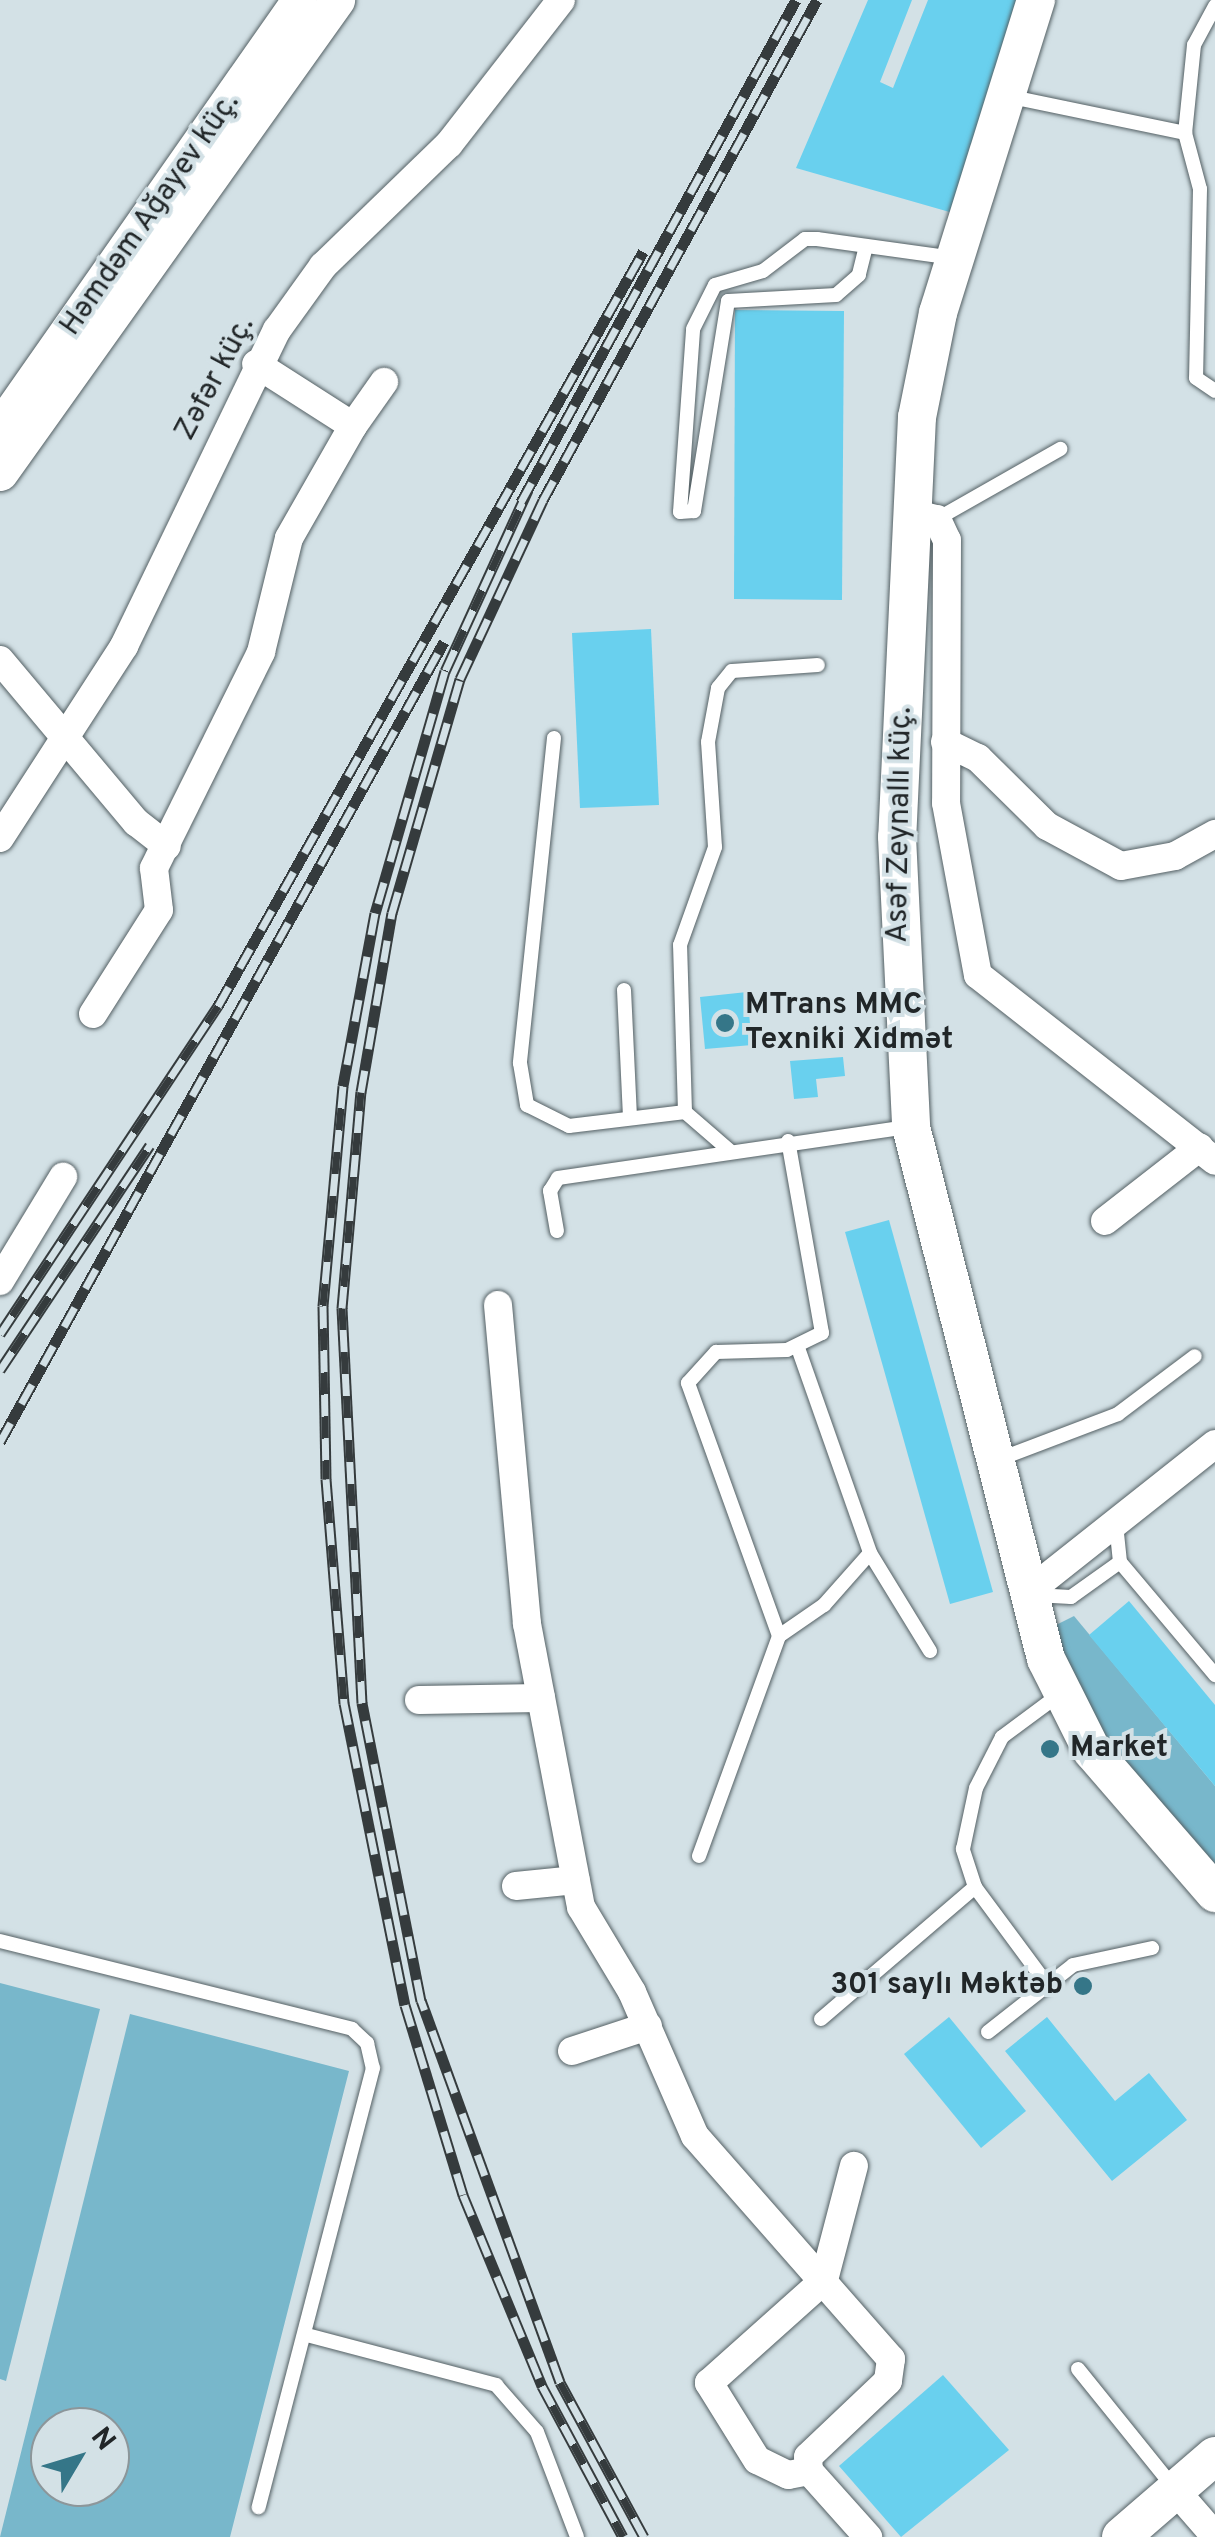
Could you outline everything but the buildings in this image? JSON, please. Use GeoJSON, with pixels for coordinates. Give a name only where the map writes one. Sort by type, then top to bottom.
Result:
{"type":"FeatureCollection","features":[{"type":"Feature","properties":{"kind":"main road","name":"Asəf Zeynallı küç."},"geometry":{"type":"LineString","coordinates":[[1036,0],[954,258],[924,374],[923,516],[897,837],[910,1127],[991,1462],[1060,1694],[1103,1766],[1215,1893]]}},
{"type":"Feature","properties":{"kind":"main road"},"geometry":{"type":"LineString","coordinates":[[1121,2537],[1215,2456]]}},
{"type":"Feature","properties":{"kind":"street","name":"Həmdəm Ağayev küç."},"geometry":{"type":"LineString","coordinates":[[0,427],[299,0]]}},
{"type":"Feature","properties":{"kind":"street"},"geometry":{"type":"LineString","coordinates":[[0,473],[337,0]]}},
{"type":"Feature","properties":{"kind":"street","name":"Zəfər küç."},"geometry":{"type":"LineString","coordinates":[[0,838],[68,739],[124,646],[256,364],[323,266],[450,144],[561,0]]}},
{"type":"Feature","properties":{"kind":"street"},"geometry":{"type":"LineString","coordinates":[[256,364],[353,426]]}},
{"type":"Feature","properties":{"kind":"street"},"geometry":{"type":"LineString","coordinates":[[93,1014],[160,910],[154,868],[261,652],[289,538],[353,426],[384,382]]}},
{"type":"Feature","properties":{"kind":"street"},"geometry":{"type":"LineString","coordinates":[[923,516],[947,540],[944,742],[958,904],[978,975],[1208,1154],[1104,1221]]}},
{"type":"Feature","properties":{"kind":"street"},"geometry":{"type":"LineString","coordinates":[[0,660],[167,846]]}},
{"type":"Feature","properties":{"kind":"street"},"geometry":{"type":"LineString","coordinates":[[944,742],[978,758],[1047,826],[1121,866],[1174,856],[1215,834]]}},
{"type":"Feature","properties":{"kind":"street"},"geometry":{"type":"LineString","coordinates":[[0,1281],[63,1177]]}},
{"type":"Feature","properties":{"kind":"street"},"geometry":{"type":"LineString","coordinates":[[498,1304],[508,1470],[541,1698],[576,1880],[589,1926],[648,2026],[695,2136],[824,2280],[893,2371],[816,2446],[809,2471]]}},
{"type":"Feature","properties":{"kind":"street"},"geometry":{"type":"LineString","coordinates":[[1028,1593],[1215,1444]]}},
{"type":"Feature","properties":{"kind":"street"},"geometry":{"type":"LineString","coordinates":[[419,1700],[541,1698]]}},
{"type":"Feature","properties":{"kind":"street"},"geometry":{"type":"LineString","coordinates":[[516,1886],[576,1880]]}},
{"type":"Feature","properties":{"kind":"street"},"geometry":{"type":"LineString","coordinates":[[572,2051],[648,2026]]}},
{"type":"Feature","properties":{"kind":"street"},"geometry":{"type":"LineString","coordinates":[[809,2471],[788,2475],[758,2460],[708,2391],[824,2280],[854,2166]]}},
{"type":"Feature","properties":{"kind":"street"},"geometry":{"type":"LineString","coordinates":[[809,2471],[868,2537]]}},
{"type":"Feature","properties":{"kind":"street"},"geometry":{"type":"LineString","coordinates":[[1175,2490],[1215,2536]]}},
{"type":"Feature","properties":{"kind":"lane"},"geometry":{"type":"LineString","coordinates":[[1215,6],[1194,44],[1185,133],[1200,189],[1196,378],[1215,391]]}},
{"type":"Feature","properties":{"kind":"lane"},"geometry":{"type":"LineString","coordinates":[[1006,96],[1185,133]]}},
{"type":"Feature","properties":{"kind":"lane"},"geometry":{"type":"LineString","coordinates":[[866,246],[858,275],[836,296],[728,301],[694,511],[680,512],[694,329],[708,294],[726,278],[764,272],[805,239],[866,246],[954,258]]}},
{"type":"Feature","properties":{"kind":"lane"},"geometry":{"type":"LineString","coordinates":[[923,516],[1060,448]]}},
{"type":"Feature","properties":{"kind":"lane"},"geometry":{"type":"LineString","coordinates":[[685,1112],[680,945],[716,847],[708,742],[718,688],[732,670],[818,664]]}},
{"type":"Feature","properties":{"kind":"lane"},"geometry":{"type":"LineString","coordinates":[[554,738],[522,1087],[527,1104],[552,1122],[685,1112],[730,1150]]}},
{"type":"Feature","properties":{"kind":"lane"},"geometry":{"type":"LineString","coordinates":[[624,990],[630,1118]]}},
{"type":"Feature","properties":{"kind":"lane"},"geometry":{"type":"LineString","coordinates":[[556,1232],[550,1191],[558,1178],[788,1141],[910,1127]]}},
{"type":"Feature","properties":{"kind":"lane"},"geometry":{"type":"LineString","coordinates":[[779,1636],[688,1383],[716,1352],[798,1348],[822,1334],[824,1317],[788,1141]]}},
{"type":"Feature","properties":{"kind":"lane"},"geometry":{"type":"LineString","coordinates":[[798,1348],[870,1554],[930,1651]]}},
{"type":"Feature","properties":{"kind":"lane"},"geometry":{"type":"LineString","coordinates":[[991,1462],[1118,1414],[1195,1356]]}},
{"type":"Feature","properties":{"kind":"lane"},"geometry":{"type":"LineString","coordinates":[[1116,1524],[1120,1562],[1215,1675]]}},
{"type":"Feature","properties":{"kind":"lane"},"geometry":{"type":"LineString","coordinates":[[699,1856],[779,1636],[824,1605],[870,1554]]}},
{"type":"Feature","properties":{"kind":"lane"},"geometry":{"type":"LineString","coordinates":[[1028,1593],[1062,1600],[1120,1562]]}},
{"type":"Feature","properties":{"kind":"lane"},"geometry":{"type":"LineString","coordinates":[[1046,1983],[975,1887],[963,1849],[976,1788],[1002,1737],[1060,1694]]}},
{"type":"Feature","properties":{"kind":"lane"},"geometry":{"type":"LineString","coordinates":[[820,2018],[975,1887]]}},
{"type":"Feature","properties":{"kind":"lane"},"geometry":{"type":"LineString","coordinates":[[0,1941],[352,2028],[367,2043],[373,2068],[307,2335],[259,2507]]}},
{"type":"Feature","properties":{"kind":"lane"},"geometry":{"type":"LineString","coordinates":[[988,2032],[1073,1965],[1152,1948]]}},
{"type":"Feature","properties":{"kind":"lane"},"geometry":{"type":"LineString","coordinates":[[307,2335],[496,2385],[537,2432],[577,2537]]}},
{"type":"Feature","properties":{"kind":"lane"},"geometry":{"type":"LineString","coordinates":[[1078,2369],[1175,2490]]}},
{"type":"Feature","properties":{"kind":"shaded area"},"geometry":{"type":"Polygon","coordinates":[[[1074,1616],[1215,1786],[1215,1867],[1105,1738],[1079,1692],[1052,1627],[1074,1616]]]}},
{"type":"Feature","properties":{"kind":"shaded area"},"geometry":{"type":"Polygon","coordinates":[[[0,1983],[100,2009],[6,2381],[0,2379],[0,1983]]]}},
{"type":"Feature","properties":{"kind":"shaded area"},"geometry":{"type":"Polygon","coordinates":[[[130,2014],[349,2071],[230,2537],[0,2537],[30,2416],[30,2507],[130,2507],[130,2407],[32,2407],[130,2014]]]}},
{"type":"Feature","properties":{"kind":"railway"},"geometry":{"type":"LineString","coordinates":[[521,502],[796,0]]}},
{"type":"Feature","properties":{"kind":"railway"},"geometry":{"type":"LineString","coordinates":[[644,2537],[560,2382],[421,2001],[362,1703],[342,1308],[361,1092],[392,913],[460,679],[543,500],[817,0]]}},
{"type":"Feature","properties":{"kind":"railway"},"geometry":{"type":"LineString","coordinates":[[0,1334],[218,1006],[643,252]]}},
{"type":"Feature","properties":{"kind":"railway"},"geometry":{"type":"LineString","coordinates":[[528,490],[445,671],[375,913],[343,1086],[323,1306],[326,1479],[344,1703],[405,2005],[463,2195],[542,2386],[623,2537]]}},
{"type":"Feature","properties":{"kind":"railway"},"geometry":{"type":"LineString","coordinates":[[0,1442],[444,642]]}},
{"type":"Feature","properties":{"kind":"railway"},"geometry":{"type":"LineString","coordinates":[[0,1370],[150,1145]]}},
{"type":"Feature","properties":{"kind":"place","name":"MTrans MMC Texniki Xidmət"},"geometry":{"type":"Point","coordinates":[725,1023]}},
{"type":"Feature","properties":{"kind":"place","name":"Market"},"geometry":{"type":"Point","coordinates":[1050,1749]}},
{"type":"Feature","properties":{"kind":"place","name":"301 saylı Məktəb"},"geometry":{"type":"Point","coordinates":[1083,1986]}}]}
